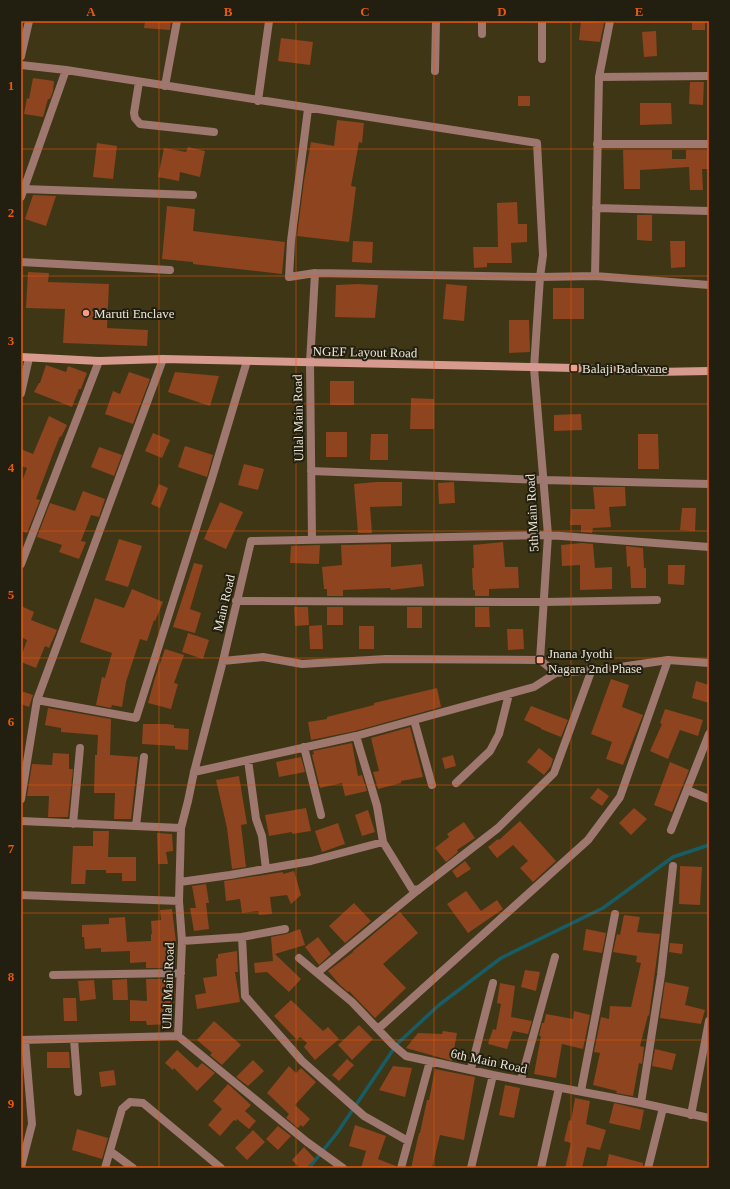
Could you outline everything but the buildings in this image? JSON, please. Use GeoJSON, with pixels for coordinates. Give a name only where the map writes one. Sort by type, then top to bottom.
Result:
{"type":"FeatureCollection","features":[{"type":"Feature","properties":{"kind":"street"},"geometry":{"type":"LineString","coordinates":[[21,56],[29,21]]}},
{"type":"Feature","properties":{"kind":"street"},"geometry":{"type":"LineString","coordinates":[[166,86],[177,21]]}},
{"type":"Feature","properties":{"kind":"street"},"geometry":{"type":"LineString","coordinates":[[258,101],[269,21]]}},
{"type":"Feature","properties":{"kind":"street"},"geometry":{"type":"LineString","coordinates":[[435,71],[436,21]]}},
{"type":"Feature","properties":{"kind":"street"},"geometry":{"type":"LineString","coordinates":[[482,21],[482,34]]}},
{"type":"Feature","properties":{"kind":"street"},"geometry":{"type":"LineString","coordinates":[[542,21],[542,59]]}},
{"type":"Feature","properties":{"kind":"street"},"geometry":{"type":"LineString","coordinates":[[595,276],[599,77],[610,21]]}},
{"type":"Feature","properties":{"kind":"street"},"geometry":{"type":"LineString","coordinates":[[21,65],[66,70],[308,109],[291,241],[289,277],[315,273],[540,277],[595,276],[709,285]]}},
{"type":"Feature","properties":{"kind":"street"},"geometry":{"type":"LineString","coordinates":[[21,197],[66,70]]}},
{"type":"Feature","properties":{"kind":"street"},"geometry":{"type":"LineString","coordinates":[[599,77],[709,76]]}},
{"type":"Feature","properties":{"kind":"street"},"geometry":{"type":"LineString","coordinates":[[139,82],[134,113],[137,122],[140,124],[214,132]]}},
{"type":"Feature","properties":{"kind":"street","name":"5th Main Road"},"geometry":{"type":"LineString","coordinates":[[308,109],[537,143],[543,255],[540,277],[534,368],[548,535],[540,660]]}},
{"type":"Feature","properties":{"kind":"street"},"geometry":{"type":"LineString","coordinates":[[597,144],[709,144]]}},
{"type":"Feature","properties":{"kind":"street"},"geometry":{"type":"LineString","coordinates":[[24,189],[193,196]]}},
{"type":"Feature","properties":{"kind":"street"},"geometry":{"type":"LineString","coordinates":[[596,208],[709,211]]}},
{"type":"Feature","properties":{"kind":"street"},"geometry":{"type":"LineString","coordinates":[[21,262],[170,270]]}},
{"type":"Feature","properties":{"kind":"street","name":"Ullal Main Road"},"geometry":{"type":"LineString","coordinates":[[312,540],[310,363],[315,273]]}},
{"type":"Feature","properties":{"kind":"street"},"geometry":{"type":"LineString","coordinates":[[21,393],[25,358]]}},
{"type":"Feature","properties":{"kind":"street","name":"NGEF Layout Road"},"geometry":{"type":"LineString","coordinates":[[25,358],[99,361],[163,359],[654,372],[709,371]]}},
{"type":"Feature","properties":{"kind":"street"},"geometry":{"type":"LineString","coordinates":[[21,799],[37,700],[163,359]]}},
{"type":"Feature","properties":{"kind":"street"},"geometry":{"type":"LineString","coordinates":[[21,564],[99,361]]}},
{"type":"Feature","properties":{"kind":"street"},"geometry":{"type":"LineString","coordinates":[[37,700],[136,718],[247,362]]}},
{"type":"Feature","properties":{"kind":"street"},"geometry":{"type":"LineString","coordinates":[[311,471],[543,480],[709,484]]}},
{"type":"Feature","properties":{"kind":"street"},"geometry":{"type":"LineString","coordinates":[[312,540],[548,535],[709,547]]}},
{"type":"Feature","properties":{"kind":"street","name":"Main Road"},"geometry":{"type":"LineString","coordinates":[[205,729],[223,661],[251,541],[312,540]]}},
{"type":"Feature","properties":{"kind":"street"},"geometry":{"type":"LineString","coordinates":[[236,601],[544,602],[657,600]]}},
{"type":"Feature","properties":{"kind":"street"},"geometry":{"type":"LineString","coordinates":[[223,661],[263,657],[302,664],[386,659],[540,660],[556,673]]}},
{"type":"Feature","properties":{"kind":"street"},"geometry":{"type":"LineString","coordinates":[[194,772],[356,736],[534,687],[556,673],[607,669],[668,660],[709,663]]}},
{"type":"Feature","properties":{"kind":"street"},"geometry":{"type":"LineString","coordinates":[[378,1029],[588,840],[620,797],[668,660]]}},
{"type":"Feature","properties":{"kind":"street"},"geometry":{"type":"LineString","coordinates":[[317,973],[418,890],[498,828],[554,773],[592,669]]}},
{"type":"Feature","properties":{"kind":"street"},"geometry":{"type":"LineString","coordinates":[[456,783],[490,751],[499,734],[509,694]]}},
{"type":"Feature","properties":{"kind":"street"},"geometry":{"type":"LineString","coordinates":[[414,720],[432,785]]}},
{"type":"Feature","properties":{"kind":"street","name":"Ullal Main Road"},"geometry":{"type":"LineString","coordinates":[[205,729],[181,828],[179,901],[182,941],[178,1036],[316,1149],[343,1168]]}},
{"type":"Feature","properties":{"kind":"street"},"geometry":{"type":"LineString","coordinates":[[356,736],[377,806],[382,842],[412,889],[418,890]]}},
{"type":"Feature","properties":{"kind":"street"},"geometry":{"type":"LineString","coordinates":[[672,830],[709,736]]}},
{"type":"Feature","properties":{"kind":"street"},"geometry":{"type":"LineString","coordinates":[[304,747],[321,815]]}},
{"type":"Feature","properties":{"kind":"street"},"geometry":{"type":"LineString","coordinates":[[73,824],[80,748]]}},
{"type":"Feature","properties":{"kind":"street"},"geometry":{"type":"LineString","coordinates":[[136,826],[144,757]]}},
{"type":"Feature","properties":{"kind":"street"},"geometry":{"type":"LineString","coordinates":[[248,760],[256,819],[262,836],[266,869]]}},
{"type":"Feature","properties":{"kind":"street"},"geometry":{"type":"LineString","coordinates":[[687,790],[709,799]]}},
{"type":"Feature","properties":{"kind":"street"},"geometry":{"type":"LineString","coordinates":[[21,822],[181,828]]}},
{"type":"Feature","properties":{"kind":"street"},"geometry":{"type":"LineString","coordinates":[[180,882],[311,861],[382,842]]}},
{"type":"Feature","properties":{"kind":"street"},"geometry":{"type":"LineString","coordinates":[[642,1103],[660,975],[673,866]]}},
{"type":"Feature","properties":{"kind":"street"},"geometry":{"type":"LineString","coordinates":[[21,895],[179,901]]}},
{"type":"Feature","properties":{"kind":"street"},"geometry":{"type":"LineString","coordinates":[[581,1091],[615,914]]}},
{"type":"Feature","properties":{"kind":"street"},"geometry":{"type":"LineString","coordinates":[[182,941],[242,937],[285,928]]}},
{"type":"Feature","properties":{"kind":"street"},"geometry":{"type":"LineString","coordinates":[[242,937],[244,996],[302,1061],[339,1094],[364,1116],[408,1141]]}},
{"type":"Feature","properties":{"kind":"street"},"geometry":{"type":"LineString","coordinates":[[520,1080],[555,957]]}},
{"type":"Feature","properties":{"kind":"street","name":"6th Main Road"},"geometry":{"type":"LineString","coordinates":[[299,958],[352,1002],[393,1045],[406,1056],[493,1075],[642,1103],[709,1118]]}},
{"type":"Feature","properties":{"kind":"street"},"geometry":{"type":"LineString","coordinates":[[53,976],[181,973]]}},
{"type":"Feature","properties":{"kind":"street"},"geometry":{"type":"LineString","coordinates":[[471,1069],[493,983]]}},
{"type":"Feature","properties":{"kind":"street"},"geometry":{"type":"LineString","coordinates":[[691,1115],[709,1021]]}},
{"type":"Feature","properties":{"kind":"street"},"geometry":{"type":"LineString","coordinates":[[21,1167],[32,1124],[23,1040],[178,1036]]}},
{"type":"Feature","properties":{"kind":"street"},"geometry":{"type":"LineString","coordinates":[[74,1039],[78,1092]]}},
{"type":"Feature","properties":{"kind":"street"},"geometry":{"type":"LineString","coordinates":[[401,1168],[430,1061]]}},
{"type":"Feature","properties":{"kind":"street"},"geometry":{"type":"LineString","coordinates":[[471,1168],[493,1075]]}},
{"type":"Feature","properties":{"kind":"street"},"geometry":{"type":"LineString","coordinates":[[541,1168],[559,1088]]}},
{"type":"Feature","properties":{"kind":"street"},"geometry":{"type":"LineString","coordinates":[[105,1168],[122,1109],[130,1102],[143,1103],[221,1168]]}},
{"type":"Feature","properties":{"kind":"street"},"geometry":{"type":"LineString","coordinates":[[648,1168],[663,1108]]}},
{"type":"Feature","properties":{"kind":"street"},"geometry":{"type":"LineString","coordinates":[[110,1151],[133,1168]]}},
{"type":"Feature","properties":{"kind":"waterway"},"geometry":{"type":"LineString","coordinates":[[309,1168],[337,1133],[397,1044],[439,1005],[501,958],[603,908],[673,857],[709,845]]}},
{"type":"Feature","properties":{"kind":"place","name":"Maruti Enclave"},"geometry":{"type":"Point","coordinates":[86,313]}},
{"type":"Feature","properties":{"kind":"place","name":"Balaji Badavane"},"geometry":{"type":"Point","coordinates":[574,368]}},
{"type":"Feature","properties":{"kind":"place","name":"Jnana Jyothi Nagara 2nd Phase"},"geometry":{"type":"Point","coordinates":[540,660]}}]}
